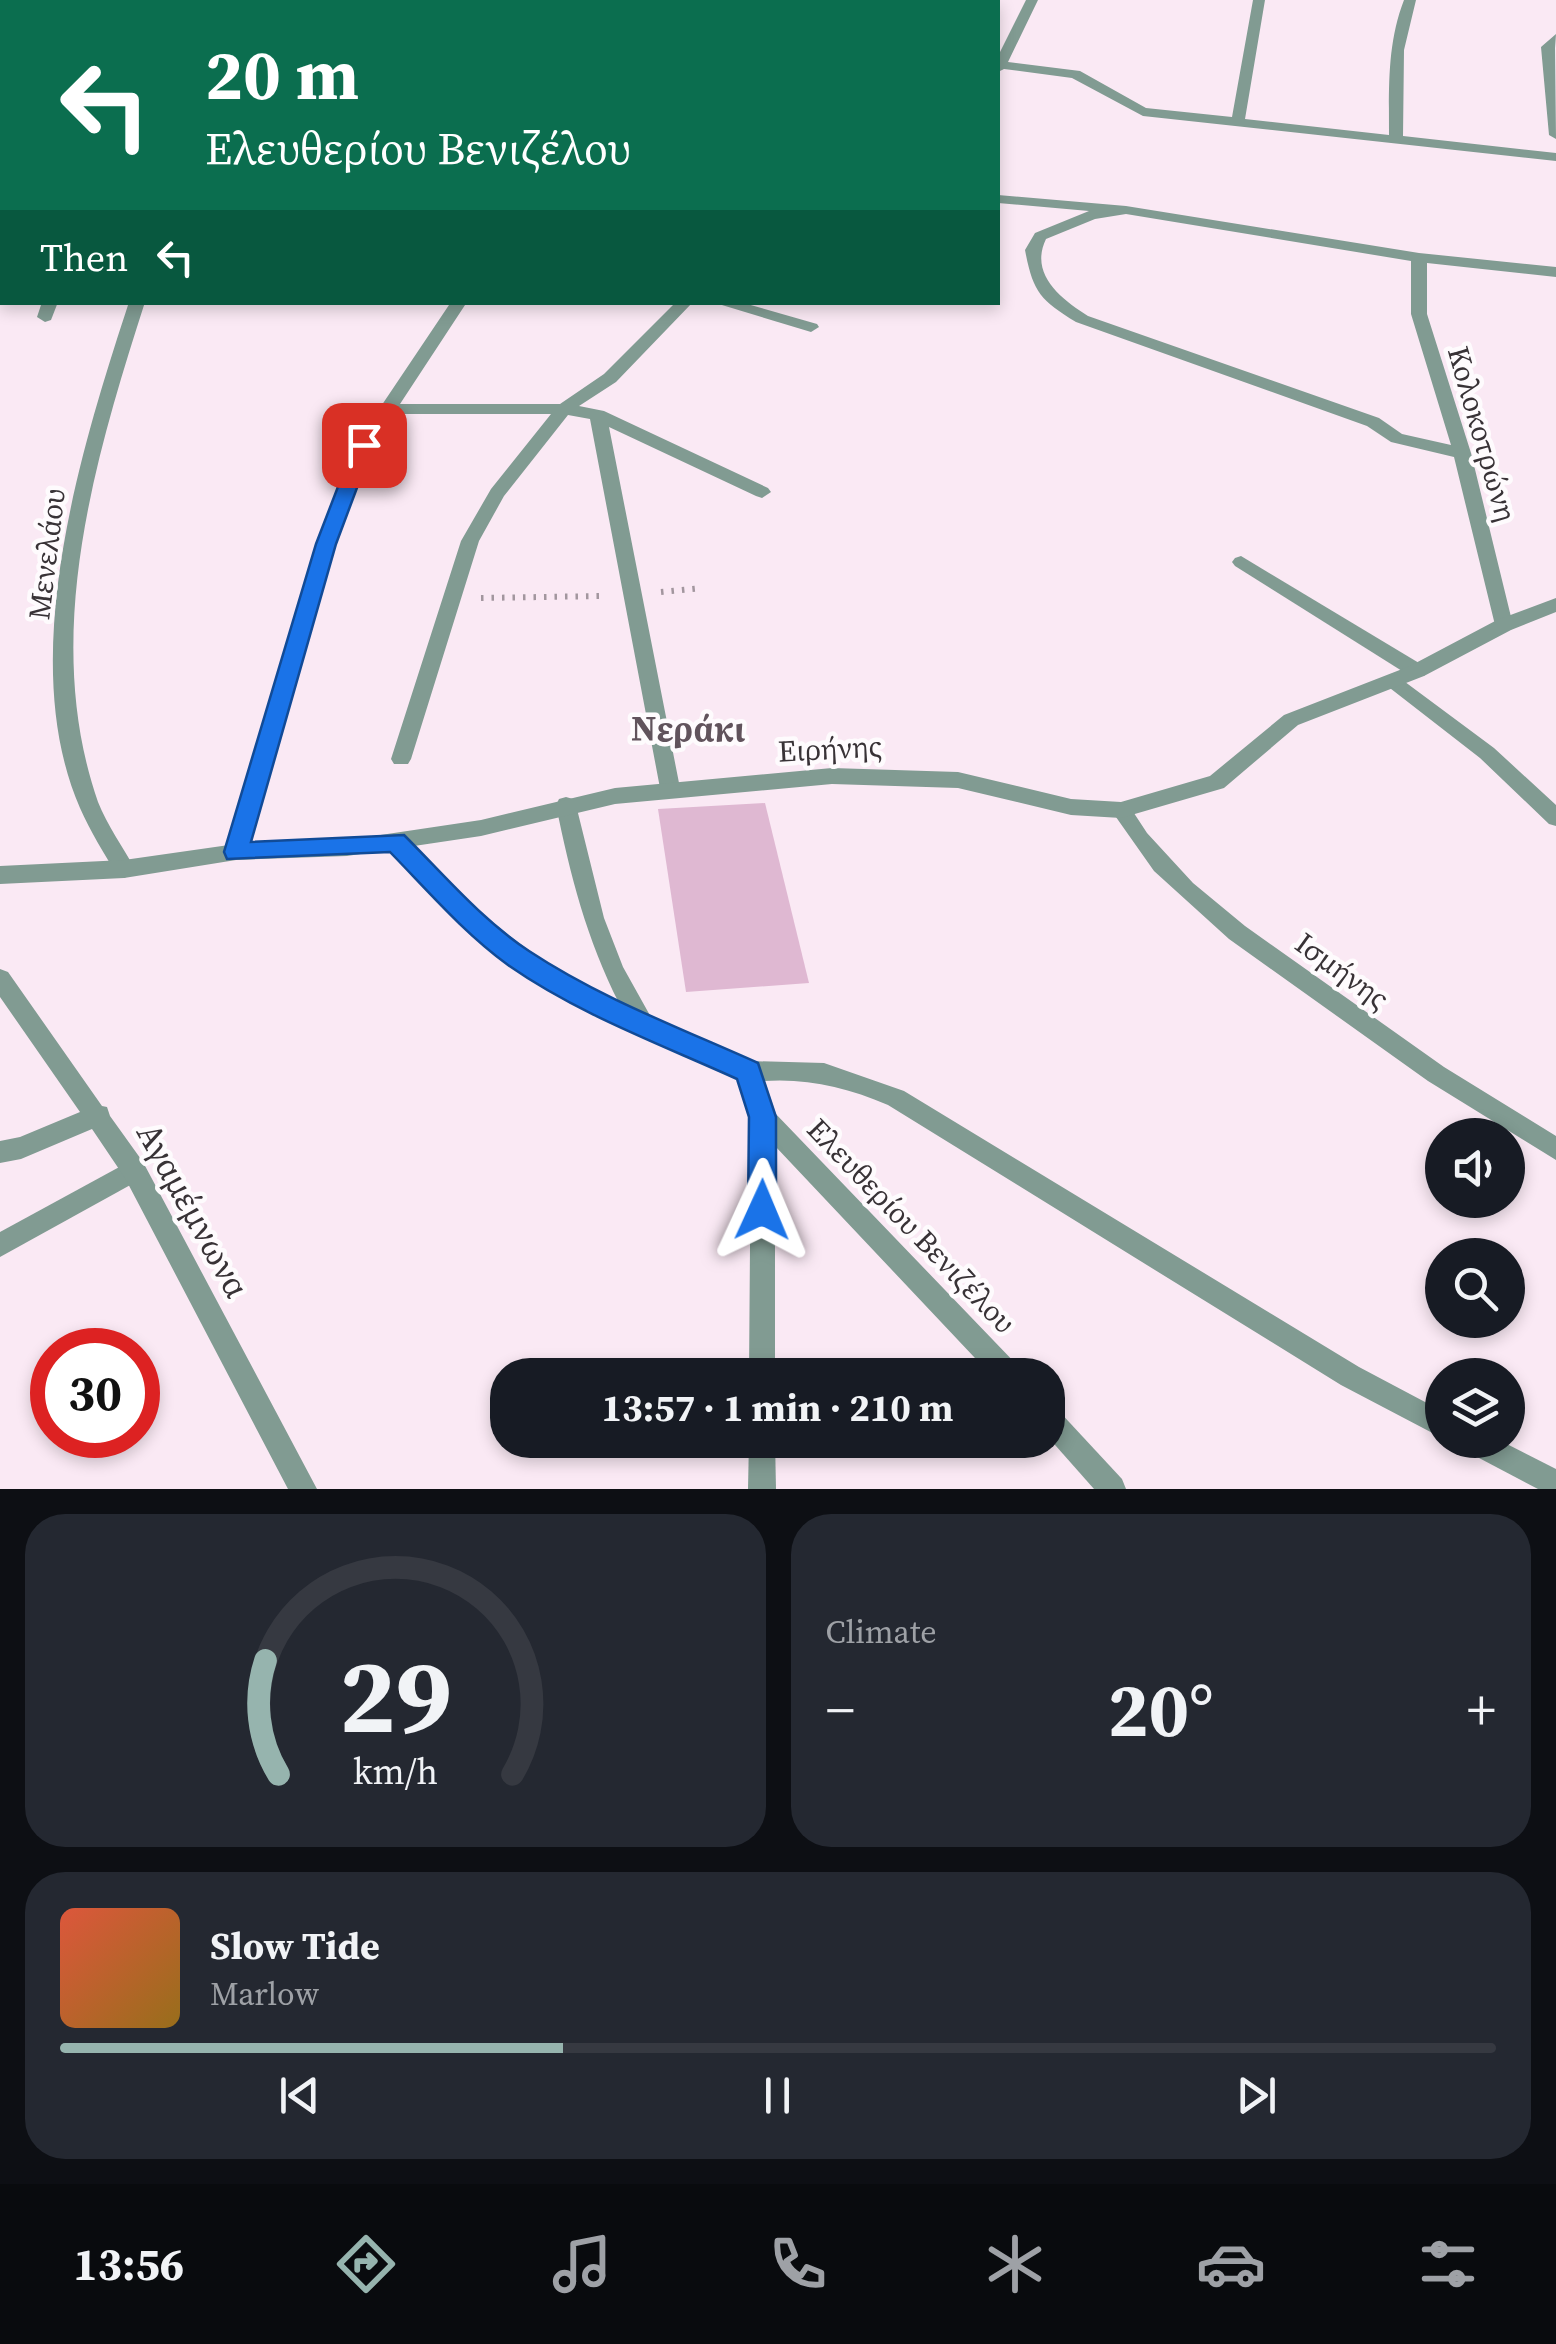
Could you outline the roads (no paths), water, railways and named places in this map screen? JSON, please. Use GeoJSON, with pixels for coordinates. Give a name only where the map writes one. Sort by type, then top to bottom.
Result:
{"type":"FeatureCollection","features":[{"type":"Feature","properties":{"kind":"street"},"geometry":{"type":"LineString","coordinates":[[1000,64],[1032,0]]}},
{"type":"Feature","properties":{"kind":"street"},"geometry":{"type":"LineString","coordinates":[[1238,122],[1259,0]]}},
{"type":"Feature","properties":{"kind":"street"},"geometry":{"type":"LineString","coordinates":[[1396,139],[1396,67],[1402,18],[1410,0]]}},
{"type":"Feature","properties":{"kind":"street"},"geometry":{"type":"LineString","coordinates":[[1556,38],[1548,46],[1556,135]]}},
{"type":"Feature","properties":{"kind":"street"},"geometry":{"type":"LineString","coordinates":[[1000,66],[1075,74],[1124,106],[1143,112],[1556,156]]}},
{"type":"Feature","properties":{"kind":"street"},"geometry":{"type":"LineString","coordinates":[[1000,199],[1126,210],[1419,258],[1556,272]]}},
{"type":"Feature","properties":{"kind":"street"},"geometry":{"type":"LineString","coordinates":[[1126,210],[1092,214],[1040,236],[1033,250],[1033,266],[1039,282],[1056,302],[1103,330],[1355,415],[1397,438],[1462,453]]}},
{"type":"Feature","properties":{"kind":"street","name":"Κολοκοτρώνη"},"geometry":{"type":"LineString","coordinates":[[1419,258],[1419,314],[1462,453],[1504,625]]}},
{"type":"Feature","properties":{"kind":"street","name":"Μενελάου"},"geometry":{"type":"LineString","coordinates":[[124,868],[110,849],[74,759],[64,596],[88,458],[136,305]]}},
{"type":"Feature","properties":{"kind":"street"},"geometry":{"type":"LineString","coordinates":[[236,852],[326,544],[364,445],[392,409],[457,305]]}},
{"type":"Feature","properties":{"kind":"street"},"geometry":{"type":"LineString","coordinates":[[401,758],[470,541],[497,493],[564,409],[610,378],[682,305]]}},
{"type":"Feature","properties":{"kind":"street"},"geometry":{"type":"LineString","coordinates":[[730,305],[811,328]]}},
{"type":"Feature","properties":{"kind":"street"},"geometry":{"type":"LineString","coordinates":[[392,409],[564,409],[598,415],[762,492]]}},
{"type":"Feature","properties":{"kind":"street"},"geometry":{"type":"LineString","coordinates":[[598,415],[670,788]]}},
{"type":"Feature","properties":{"kind":"street"},"geometry":{"type":"LineString","coordinates":[[1242,562],[1416,671]]}},
{"type":"Feature","properties":{"kind":"street","name":"Ειρήνης"},"geometry":{"type":"LineString","coordinates":[[0,875],[124,868],[236,852],[396,842],[481,828],[566,805],[670,788],[904,775],[958,780],[1071,807],[1121,810],[1217,782],[1291,720],[1416,671],[1504,625],[1556,605]]}},
{"type":"Feature","properties":{"kind":"street"},"geometry":{"type":"LineString","coordinates":[[1393,680],[1488,753],[1556,818]]}},
{"type":"Feature","properties":{"kind":"street"},"geometry":{"type":"LineString","coordinates":[[566,805],[591,922],[609,969],[644,1026]]}},
{"type":"Feature","properties":{"kind":"street","name":"Ισμήνης"},"geometry":{"type":"LineString","coordinates":[[1121,810],[1143,848],[1192,898],[1398,1049],[1556,1149]]}},
{"type":"Feature","properties":{"kind":"street"},"geometry":{"type":"LineString","coordinates":[[396,842],[478,926],[518,957],[586,999],[748,1071],[809,1067],[842,1074],[896,1098],[1350,1376],[1425,1416]]}},
{"type":"Feature","properties":{"kind":"street","name":"Αγαμέμνωνα"},"geometry":{"type":"LineString","coordinates":[[0,979],[134,1170],[303,1489]]}},
{"type":"Feature","properties":{"kind":"street","name":"Ελευθερίου Βενιζέλου"},"geometry":{"type":"LineString","coordinates":[[748,1071],[763,1117],[993,1358]]}},
{"type":"Feature","properties":{"kind":"street"},"geometry":{"type":"LineString","coordinates":[[0,1152],[21,1148],[99,1115]]}},
{"type":"Feature","properties":{"kind":"street"},"geometry":{"type":"LineString","coordinates":[[762,1358],[763,1117]]}},
{"type":"Feature","properties":{"kind":"street"},"geometry":{"type":"LineString","coordinates":[[0,1245],[134,1170]]}},
{"type":"Feature","properties":{"kind":"street"},"geometry":{"type":"LineString","coordinates":[[1065,1437],[1112,1489]]}},
{"type":"Feature","properties":{"kind":"street"},"geometry":{"type":"LineString","coordinates":[[762,1458],[762,1489]]}},
{"type":"Feature","properties":{"kind":"street"},"geometry":{"type":"LineString","coordinates":[[1506,1458],[1556,1484]]}},
{"type":"Feature","properties":{"kind":"district","name":"Νεράκι"},"geometry":{"type":"Point","coordinates":[688,729]}}]}
